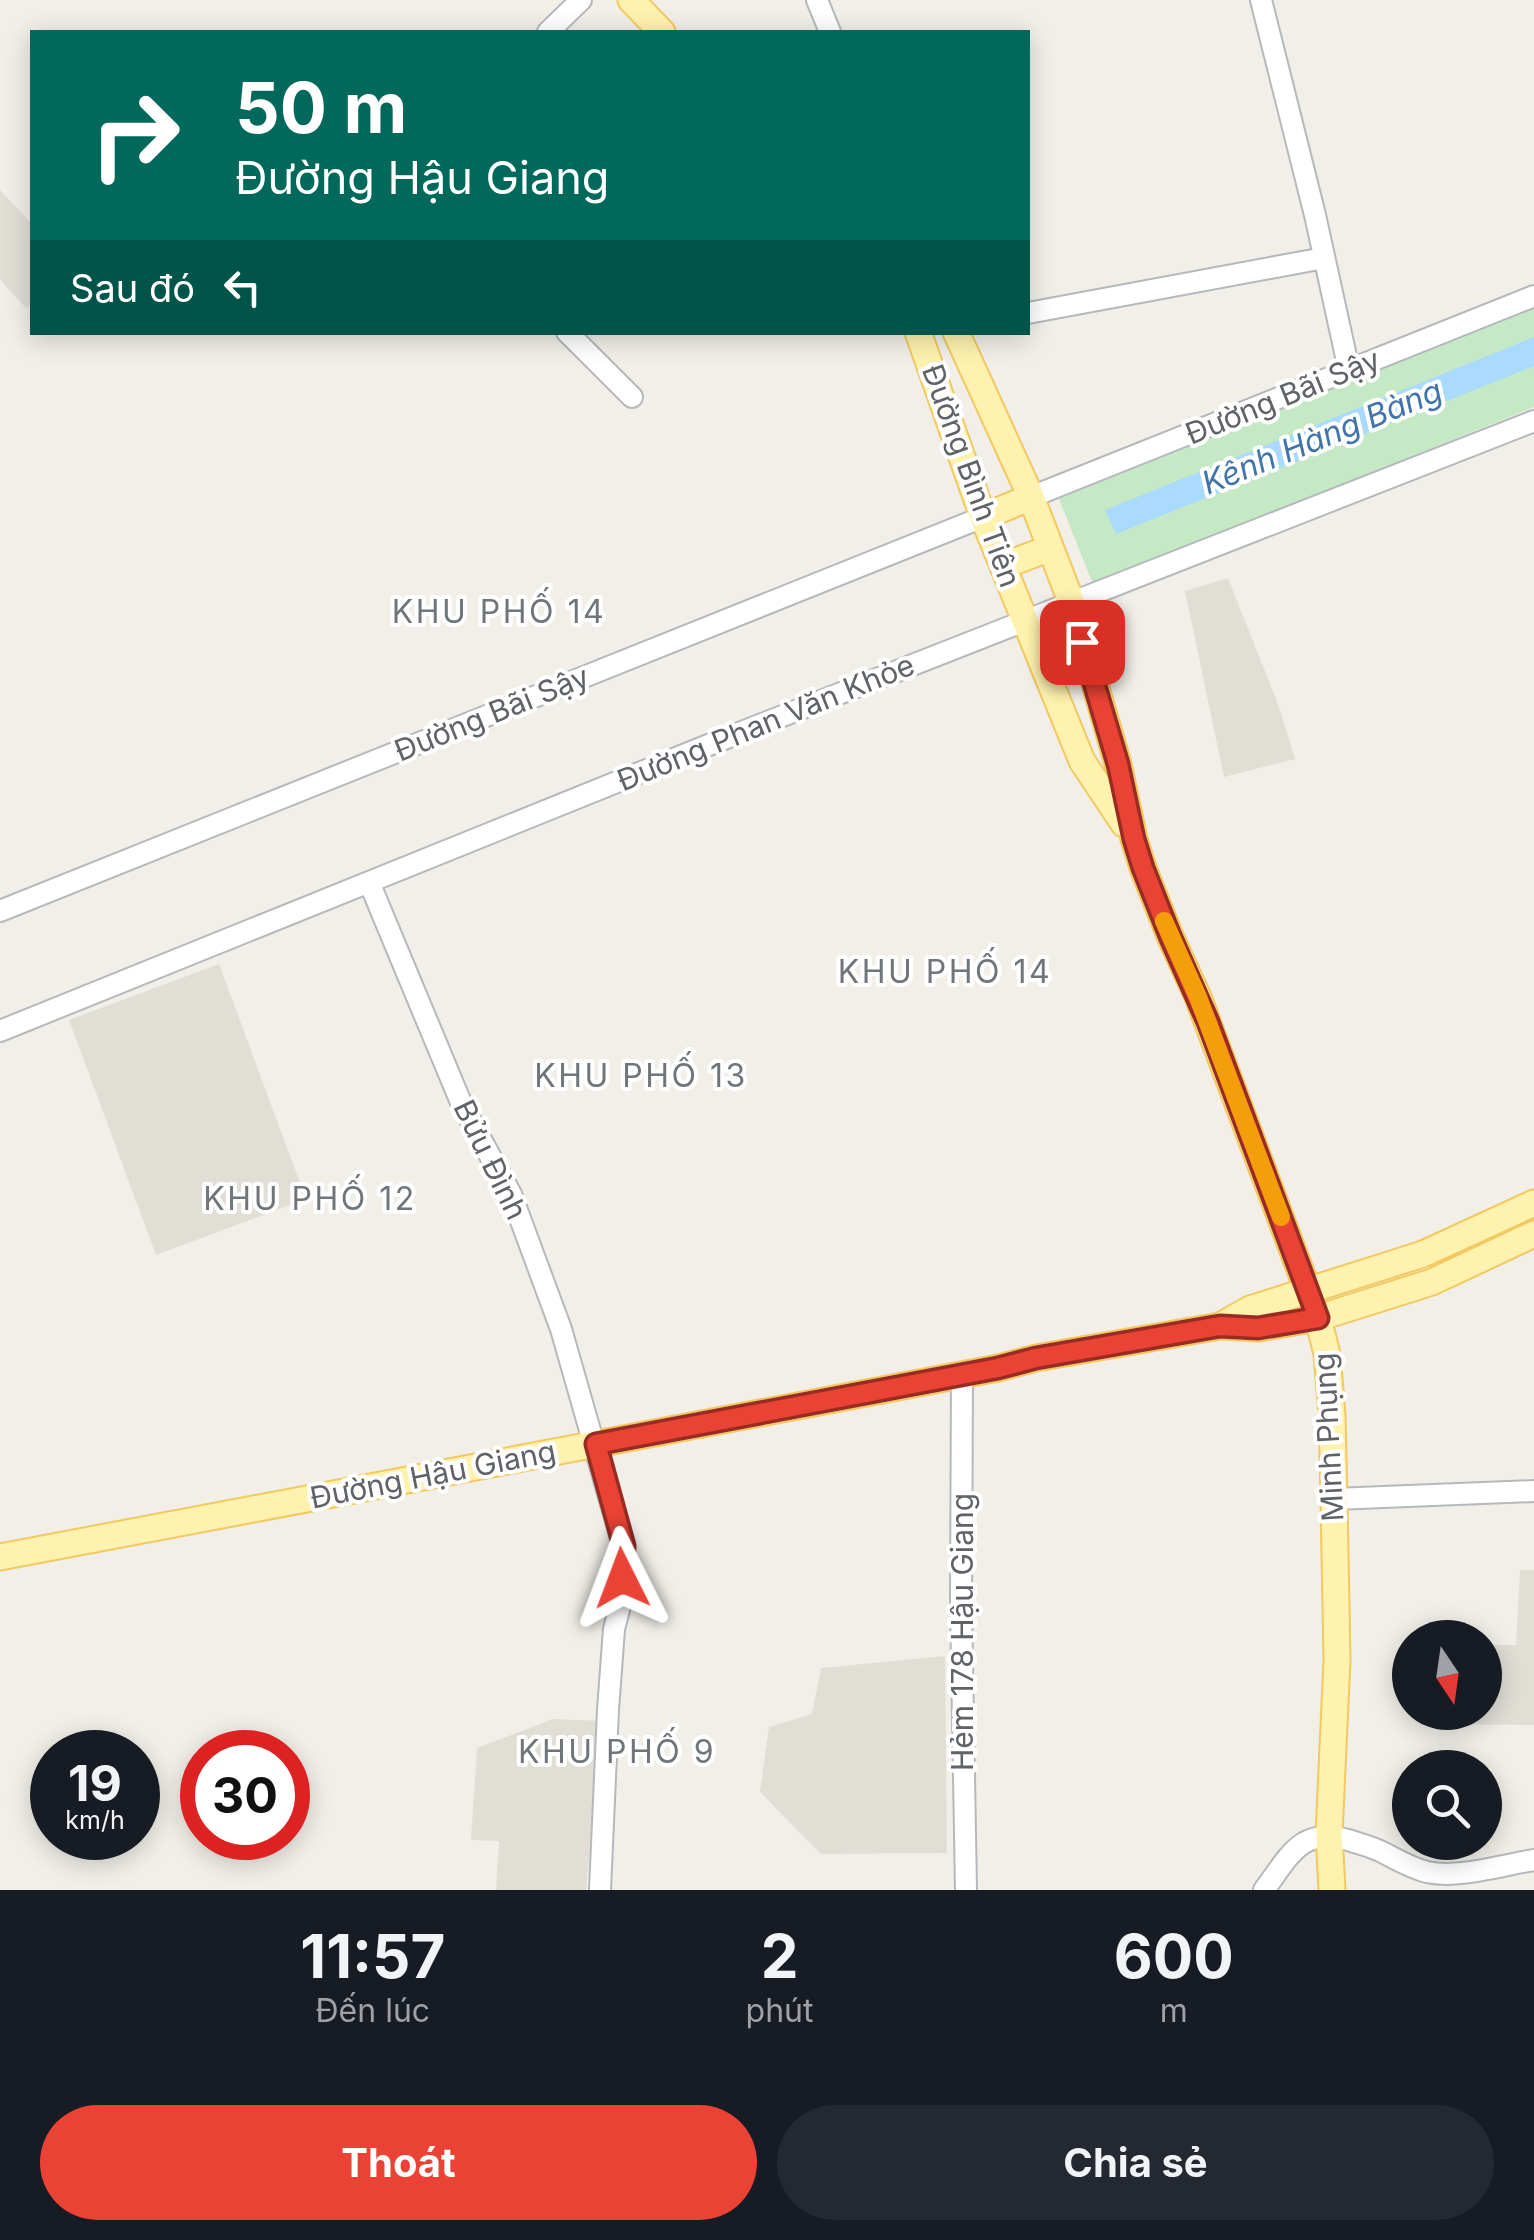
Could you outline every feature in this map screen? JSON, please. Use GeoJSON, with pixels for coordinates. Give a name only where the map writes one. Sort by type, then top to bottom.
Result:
{"type":"FeatureCollection","features":[{"type":"Feature","properties":{"kind":"main road"},"geometry":{"type":"LineString","coordinates":[[631,0],[660,30]]}},
{"type":"Feature","properties":{"kind":"main road","name":"Đường Bình Tiên"},"geometry":{"type":"LineString","coordinates":[[919,335],[1025,620]]}},
{"type":"Feature","properties":{"kind":"main road","name":"Đường Bình Tiên"},"geometry":{"type":"LineString","coordinates":[[957,335],[1031,498],[1071,602]]}},
{"type":"Feature","properties":{"kind":"main road"},"geometry":{"type":"LineString","coordinates":[[984,517],[1031,498]]}},
{"type":"Feature","properties":{"kind":"main road"},"geometry":{"type":"LineString","coordinates":[[1004,566],[1050,548]]}},
{"type":"Feature","properties":{"kind":"main road","name":"Minh Phụng"},"geometry":{"type":"LineString","coordinates":[[1071,602],[1118,764],[1134,839],[1309,1290],[1327,1354],[1337,1660],[1328,1835],[1332,1890]]}},
{"type":"Feature","properties":{"kind":"main road","name":"Minh Phụng"},"geometry":{"type":"LineString","coordinates":[[1025,620],[1082,761],[1134,839]]}},
{"type":"Feature","properties":{"kind":"main road","name":"Đường Hậu Giang"},"geometry":{"type":"LineString","coordinates":[[1220,1326],[1250,1309],[1423,1254],[1534,1204]]}},
{"type":"Feature","properties":{"kind":"main road","name":"Đường Hậu Giang"},"geometry":{"type":"LineString","coordinates":[[0,1557],[1036,1358],[1220,1326],[1258,1328],[1318,1318],[1432,1282],[1534,1234]]}},
{"type":"Feature","properties":{"kind":"street"},"geometry":{"type":"LineString","coordinates":[[550,30],[582,0]]}},
{"type":"Feature","properties":{"kind":"street"},"geometry":{"type":"LineString","coordinates":[[1261,0],[1349,370]]}},
{"type":"Feature","properties":{"kind":"street"},"geometry":{"type":"LineString","coordinates":[[823,1],[830,30]]}},
{"type":"Feature","properties":{"kind":"street"},"geometry":{"type":"LineString","coordinates":[[1030,313],[1324,258]]}},
{"type":"Feature","properties":{"kind":"street","name":"Đường Bãi Sậy"},"geometry":{"type":"LineString","coordinates":[[1031,498],[1534,296]]}},
{"type":"Feature","properties":{"kind":"street"},"geometry":{"type":"LineString","coordinates":[[570,335],[632,397]]}},
{"type":"Feature","properties":{"kind":"street","name":"Đường Phan Văn Khỏe"},"geometry":{"type":"LineString","coordinates":[[0,1031],[1025,620],[1534,422]]}},
{"type":"Feature","properties":{"kind":"street","name":"Đường Bãi Sậy"},"geometry":{"type":"LineString","coordinates":[[0,912],[984,517]]}},
{"type":"Feature","properties":{"kind":"street","name":"Bửu Đình"},"geometry":{"type":"LineString","coordinates":[[369,882],[462,1105],[512,1194],[561,1328],[624,1546],[608,1710],[600,1890]]}},
{"type":"Feature","properties":{"kind":"street","name":"Hẻm 178 Hậu Giang"},"geometry":{"type":"LineString","coordinates":[[962,1374],[966,1890]]}},
{"type":"Feature","properties":{"kind":"street"},"geometry":{"type":"LineString","coordinates":[[1334,1498],[1534,1491]]}},
{"type":"Feature","properties":{"kind":"street"},"geometry":{"type":"LineString","coordinates":[[1264,1890],[1299,1845],[1328,1835],[1381,1850],[1428,1872],[1458,1873],[1534,1860]]}},
{"type":"Feature","properties":{"kind":"shaded area"},"geometry":{"type":"Polygon","coordinates":[[[0,190],[30,222],[30,305],[26,308],[0,280],[0,190]]]}},
{"type":"Feature","properties":{"kind":"shaded area"},"geometry":{"type":"Polygon","coordinates":[[[1228,578],[1278,704],[1295,759],[1224,777],[1185,591],[1228,578]]]}},
{"type":"Feature","properties":{"kind":"shaded area"},"geometry":{"type":"Polygon","coordinates":[[[219,964],[306,1199],[156,1255],[69,1020],[219,964]]]}},
{"type":"Feature","properties":{"kind":"shaded area"},"geometry":{"type":"Polygon","coordinates":[[[1520,1570],[1534,1570],[1534,1725],[1502,1725],[1502,1645],[1516,1645],[1520,1570]]]}},
{"type":"Feature","properties":{"kind":"shaded area"},"geometry":{"type":"Polygon","coordinates":[[[945,1656],[947,1853],[821,1854],[760,1792],[769,1727],[812,1714],[821,1668],[945,1656]]]}},
{"type":"Feature","properties":{"kind":"shaded area"},"geometry":{"type":"Polygon","coordinates":[[[553,1719],[602,1721],[586,1890],[496,1890],[499,1841],[471,1840],[477,1748],[553,1719]]]}},
{"type":"Feature","properties":{"kind":"green space"},"geometry":{"type":"Polygon","coordinates":[[[1534,308],[1534,407],[1093,584],[1059,499],[1534,308]]]}},
{"type":"Feature","properties":{"kind":"water","name":"Kênh Hàng Bàng"},"geometry":{"type":"Polygon","coordinates":[[[1534,337],[1534,366],[1116,534],[1105,510],[1534,337]]]}},
{"type":"Feature","properties":{"kind":"slow traffic"},"geometry":{"type":"LineString","coordinates":[[1164,921],[1198,997],[1281,1217]]}},
{"type":"Feature","properties":{"kind":"district","name":"KHU PHỐ 14"},"geometry":{"type":"Point","coordinates":[499,612]}},
{"type":"Feature","properties":{"kind":"district","name":"KHU PHỐ 14"},"geometry":{"type":"Point","coordinates":[945,972]}},
{"type":"Feature","properties":{"kind":"district","name":"KHU PHỐ 13"},"geometry":{"type":"Point","coordinates":[641,1076]}},
{"type":"Feature","properties":{"kind":"district","name":"KHU PHỐ 12"},"geometry":{"type":"Point","coordinates":[310,1199]}},
{"type":"Feature","properties":{"kind":"district","name":"KHU PHỐ 9"},"geometry":{"type":"Point","coordinates":[617,1752]}},
{"type":"Feature","properties":{"kind":"route"},"geometry":{"type":"LineString","coordinates":[[622,1578],[624,1546],[596,1444],[1036,1358],[1220,1326],[1258,1328],[1318,1318],[1208,1022],[1143,868],[1082,642]]}}]}
